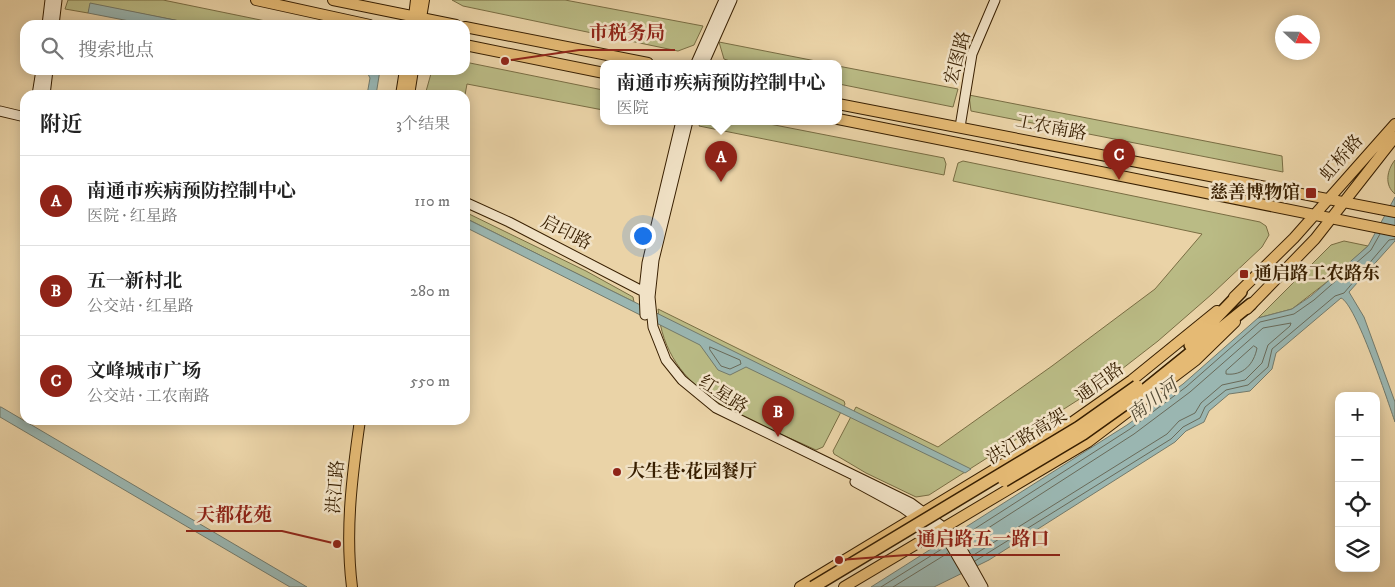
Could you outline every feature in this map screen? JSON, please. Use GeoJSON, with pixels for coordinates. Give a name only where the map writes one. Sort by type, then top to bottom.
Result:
{"type":"FeatureCollection","features":[{"type":"Feature","properties":{"kind":"highway","name":"洪江路高架"},"geometry":{"type":"LineString","coordinates":[[813,587],[1139,389],[1194,340],[1241,292]]}},
{"type":"Feature","properties":{"kind":"highway","name":"洪江路高架"},"geometry":{"type":"LineString","coordinates":[[826,587],[1084,434],[1139,389],[1251,304]]}},
{"type":"Feature","properties":{"kind":"main road"},"geometry":{"type":"LineString","coordinates":[[48,20],[50,0]]}},
{"type":"Feature","properties":{"kind":"main road"},"geometry":{"type":"LineString","coordinates":[[55,20],[58,0]]}},
{"type":"Feature","properties":{"kind":"main road"},"geometry":{"type":"LineString","coordinates":[[256,0],[347,20]]}},
{"type":"Feature","properties":{"kind":"main road"},"geometry":{"type":"LineString","coordinates":[[332,0],[413,20]]}},
{"type":"Feature","properties":{"kind":"main road"},"geometry":{"type":"LineString","coordinates":[[416,0],[417,20]]}},
{"type":"Feature","properties":{"kind":"main road"},"geometry":{"type":"LineString","coordinates":[[417,20],[424,0]]}},
{"type":"Feature","properties":{"kind":"main road"},"geometry":{"type":"LineString","coordinates":[[697,60],[724,0]]}},
{"type":"Feature","properties":{"kind":"main road"},"geometry":{"type":"LineString","coordinates":[[705,60],[732,0]]}},
{"type":"Feature","properties":{"kind":"main road","name":"宏图路"},"geometry":{"type":"LineString","coordinates":[[960,126],[972,54],[996,0]]}},
{"type":"Feature","properties":{"kind":"main road"},"geometry":{"type":"LineString","coordinates":[[470,28],[633,60]]}},
{"type":"Feature","properties":{"kind":"main road"},"geometry":{"type":"LineString","coordinates":[[470,46],[600,72]]}},
{"type":"Feature","properties":{"kind":"main road"},"geometry":{"type":"LineString","coordinates":[[38,90],[40,75]]}},
{"type":"Feature","properties":{"kind":"main road"},"geometry":{"type":"LineString","coordinates":[[46,90],[47,75]]}},
{"type":"Feature","properties":{"kind":"main road"},"geometry":{"type":"LineString","coordinates":[[402,90],[404,75]]}},
{"type":"Feature","properties":{"kind":"main road"},"geometry":{"type":"LineString","coordinates":[[410,90],[412,75]]}},
{"type":"Feature","properties":{"kind":"main road","name":"工农南路"},"geometry":{"type":"LineString","coordinates":[[842,105],[960,126],[1395,212]]}},
{"type":"Feature","properties":{"kind":"main road"},"geometry":{"type":"LineString","coordinates":[[0,111],[20,117]]}},
{"type":"Feature","properties":{"kind":"main road","name":"工农南路"},"geometry":{"type":"LineString","coordinates":[[842,120],[1395,231]]}},
{"type":"Feature","properties":{"kind":"main road","name":"虹桥路"},"geometry":{"type":"LineString","coordinates":[[1315,215],[1395,124]]}},
{"type":"Feature","properties":{"kind":"main road","name":"红星路"},"geometry":{"type":"LineString","coordinates":[[680,125],[647,263],[649,324],[666,360],[682,380],[716,408],[903,499],[951,536],[972,574]]}},
{"type":"Feature","properties":{"kind":"main road","name":"红星路"},"geometry":{"type":"LineString","coordinates":[[647,298],[654,260],[687,125]]}},
{"type":"Feature","properties":{"kind":"main road","name":"虹桥路"},"geometry":{"type":"LineString","coordinates":[[1333,218],[1395,136]]}},
{"type":"Feature","properties":{"kind":"main road","name":"启印路"},"geometry":{"type":"LineString","coordinates":[[470,205],[647,298]]}},
{"type":"Feature","properties":{"kind":"main road","name":"通启路"},"geometry":{"type":"LineString","coordinates":[[800,587],[1071,423],[1132,380],[1241,292],[1315,215]]}},
{"type":"Feature","properties":{"kind":"main road"},"geometry":{"type":"LineString","coordinates":[[844,587],[1088,442],[1196,360],[1219,339],[1333,218]]}},
{"type":"Feature","properties":{"kind":"main road","name":"洪江路"},"geometry":{"type":"LineString","coordinates":[[345,587],[343,498],[352,425]]}},
{"type":"Feature","properties":{"kind":"main road","name":"洪江路"},"geometry":{"type":"LineString","coordinates":[[352,587],[349,562],[350,498],[359,425]]}},
{"type":"Feature","properties":{"kind":"main road"},"geometry":{"type":"LineString","coordinates":[[972,574],[975,587]]}},
{"type":"Feature","properties":{"kind":"main road"},"geometry":{"type":"LineString","coordinates":[[972,574],[983,587]]}},
{"type":"Feature","properties":{"kind":"green space"},"geometry":{"type":"Polygon","coordinates":[[[68,0],[163,0],[261,20],[174,20],[91,4],[88,13],[65,9],[68,0]]]}},
{"type":"Feature","properties":{"kind":"green space"},"geometry":{"type":"Polygon","coordinates":[[[452,0],[565,0],[703,26],[694,45],[678,51],[463,6],[452,0]]]}},
{"type":"Feature","properties":{"kind":"green space"},"geometry":{"type":"Polygon","coordinates":[[[719,42],[811,60],[727,60],[724,59],[719,42]]]}},
{"type":"Feature","properties":{"kind":"green space"},"geometry":{"type":"Polygon","coordinates":[[[470,63],[600,89],[600,109],[467,84],[466,90],[426,90],[431,75],[470,75],[470,63]]]}},
{"type":"Feature","properties":{"kind":"green space"},"geometry":{"type":"Polygon","coordinates":[[[842,67],[958,89],[953,107],[842,85],[842,67]]]}},
{"type":"Feature","properties":{"kind":"green space"},"geometry":{"type":"Polygon","coordinates":[[[969,95],[1282,156],[1283,172],[971,111],[969,95]]]}},
{"type":"Feature","properties":{"kind":"green space"},"geometry":{"type":"Polygon","coordinates":[[[775,125],[944,158],[946,164],[944,175],[699,126],[775,125]]]}},
{"type":"Feature","properties":{"kind":"green space"},"geometry":{"type":"Polygon","coordinates":[[[1395,160],[1395,194],[1389,186],[1388,177],[1390,168],[1395,160]]]}},
{"type":"Feature","properties":{"kind":"green space"},"geometry":{"type":"Polygon","coordinates":[[[963,161],[1260,222],[1266,226],[1269,235],[1262,247],[1212,294],[1158,341],[1100,386],[929,495],[916,497],[866,473],[834,454],[833,451],[856,407],[938,447],[1052,366],[1155,289],[1202,234],[953,181],[958,163],[963,161]]]}},
{"type":"Feature","properties":{"kind":"green space"},"geometry":{"type":"Polygon","coordinates":[[[470,214],[586,271],[633,297],[634,302],[470,220],[470,214]]]}},
{"type":"Feature","properties":{"kind":"green space"},"geometry":{"type":"Polygon","coordinates":[[[1344,241],[1368,246],[1336,275],[1292,309],[1258,318],[1331,245],[1344,241]]]}},
{"type":"Feature","properties":{"kind":"green space"},"geometry":{"type":"Polygon","coordinates":[[[658,309],[844,401],[845,404],[823,447],[816,450],[764,427],[714,400],[694,383],[676,363],[664,339],[658,309]]]}},
{"type":"Feature","properties":{"kind":"water"},"geometry":{"type":"Polygon","coordinates":[[[90,3],[175,20],[124,20],[88,13],[90,3]]]}},
{"type":"Feature","properties":{"kind":"water"},"geometry":{"type":"Polygon","coordinates":[[[368,75],[379,75],[377,90],[368,90],[370,78],[368,75]]]}},
{"type":"Feature","properties":{"kind":"water"},"geometry":{"type":"Polygon","coordinates":[[[1395,197],[1395,241],[1349,292],[1364,317],[1395,402],[1395,422],[1363,335],[1355,317],[1341,298],[1276,353],[1272,369],[1250,391],[1229,394],[1209,411],[1204,422],[1186,431],[1175,442],[989,560],[934,587],[871,587],[1127,425],[1183,384],[1258,318],[1292,309],[1311,296],[1368,246],[1395,197]]]}},
{"type":"Feature","properties":{"kind":"water"},"geometry":{"type":"Polygon","coordinates":[[[470,220],[971,469],[965,473],[746,367],[730,375],[718,370],[700,345],[470,230],[470,220]]]}},
{"type":"Feature","properties":{"kind":"water"},"geometry":{"type":"Polygon","coordinates":[[[1,407],[20,418],[20,425],[32,425],[307,587],[290,587],[0,417],[1,407]]]}},
{"type":"Feature","properties":{"kind":"place","name":"市税务局"},"geometry":{"type":"Point","coordinates":[505,61]}},
{"type":"Feature","properties":{"kind":"place","name":"文峰城市广场"},"geometry":{"type":"Point","coordinates":[1119,180]}},
{"type":"Feature","properties":{"kind":"place","name":"南通市疾病预防控制中心"},"geometry":{"type":"Point","coordinates":[721,182]}},
{"type":"Feature","properties":{"kind":"place","name":"慈善博物馆"},"geometry":{"type":"Point","coordinates":[1311,193]}},
{"type":"Feature","properties":{"kind":"place","name":"通启路工农路东"},"geometry":{"type":"Point","coordinates":[1244,274]}},
{"type":"Feature","properties":{"kind":"place","name":"五一新村北"},"geometry":{"type":"Point","coordinates":[778,437]}},
{"type":"Feature","properties":{"kind":"place","name":"大生巷·花园餐厅"},"geometry":{"type":"Point","coordinates":[617,472]}},
{"type":"Feature","properties":{"kind":"place","name":"天都花苑"},"geometry":{"type":"Point","coordinates":[337,544]}},
{"type":"Feature","properties":{"kind":"place","name":"通启路五一路口"},"geometry":{"type":"Point","coordinates":[839,560]}},
{"type":"Feature","properties":{"kind":"water label","name":"南川河"},"geometry":{"type":"Point","coordinates":[1153,401]}}]}
